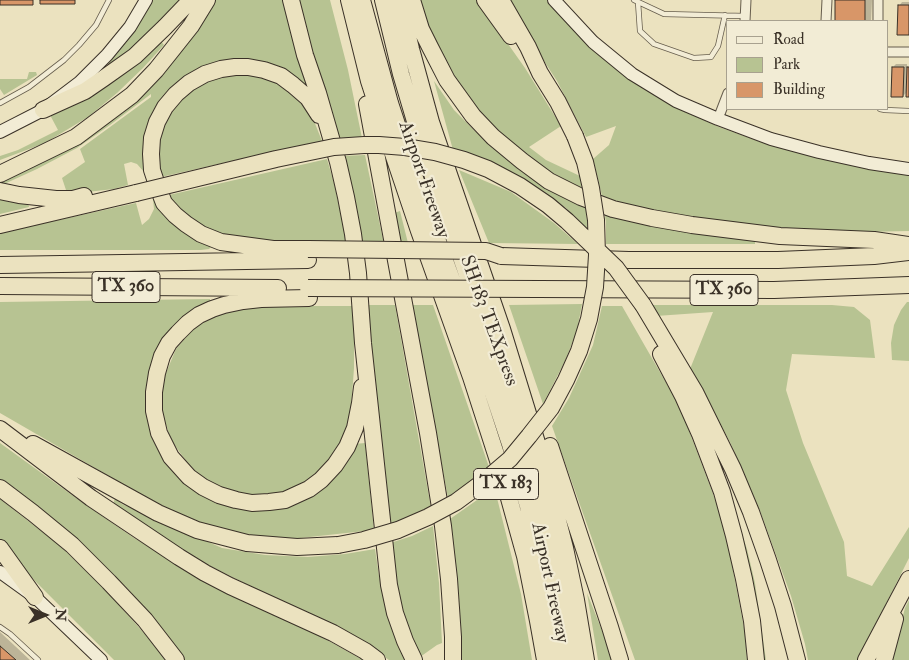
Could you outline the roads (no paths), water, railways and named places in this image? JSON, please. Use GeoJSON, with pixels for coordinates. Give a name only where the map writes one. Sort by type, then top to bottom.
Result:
{"type":"FeatureCollection","features":[{"type":"Feature","properties":{"kind":"highway"},"geometry":{"type":"LineString","coordinates":[[43,110],[85,90],[135,56],[191,0]]}},
{"type":"Feature","properties":{"kind":"highway"},"geometry":{"type":"LineString","coordinates":[[0,174],[76,137],[132,95],[156,70],[191,26],[207,0]]}},
{"type":"Feature","properties":{"kind":"highway"},"geometry":{"type":"LineString","coordinates":[[291,0],[305,55],[329,132],[346,197],[353,234],[389,585],[402,632],[414,660]]}},
{"type":"Feature","properties":{"kind":"highway","name":"Airport Freeway"},"geometry":{"type":"LineString","coordinates":[[349,0],[369,81],[502,473],[525,556],[545,660]]}},
{"type":"Feature","properties":{"kind":"highway","name":"SH 183 TEXpress"},"geometry":{"type":"LineString","coordinates":[[362,0],[384,85],[408,160],[488,378],[510,444],[528,506],[552,613],[560,660]]}},
{"type":"Feature","properties":{"kind":"highway","name":"SH 183 TEXpress"},"geometry":{"type":"LineString","coordinates":[[383,0],[408,100],[430,170],[506,386],[542,504],[556,564],[574,660]]}},
{"type":"Feature","properties":{"kind":"highway","name":"Airport Freeway"},"geometry":{"type":"LineString","coordinates":[[399,0],[434,130],[502,329],[532,424],[554,504],[576,600],[586,660]]}},
{"type":"Feature","properties":{"kind":"highway"},"geometry":{"type":"LineString","coordinates":[[412,0],[421,29],[447,80],[473,116],[493,137],[522,162],[549,181],[581,197],[614,209],[692,225],[780,236],[874,240],[909,245]]}},
{"type":"Feature","properties":{"kind":"highway"},"geometry":{"type":"LineString","coordinates":[[485,0],[524,56],[540,73]]}},
{"type":"Feature","properties":{"kind":"highway"},"geometry":{"type":"LineString","coordinates":[[0,427],[158,512],[197,530],[246,543],[297,547],[338,545],[398,530],[456,502],[510,459],[551,408],[579,351],[589,319],[595,288],[598,254],[596,220],[585,162],[575,136],[558,102],[540,73],[501,0]]}},
{"type":"Feature","properties":{"kind":"highway"},"geometry":{"type":"LineString","coordinates":[[353,21],[443,526],[449,579],[453,660]]}},
{"type":"Feature","properties":{"kind":"highway"},"geometry":{"type":"LineString","coordinates":[[308,255],[221,242],[201,234],[186,224],[164,203],[152,170],[152,138],[156,122],[176,94],[189,83],[205,74],[235,67],[264,70],[281,76],[293,84],[308,98],[329,132]]}},
{"type":"Feature","properties":{"kind":"highway"},"geometry":{"type":"LineString","coordinates":[[0,226],[276,159],[334,147],[364,145],[405,147],[435,152],[488,169],[520,186],[555,210],[616,268],[643,304],[672,362],[683,396],[722,492],[744,579],[752,621],[756,660]]}},
{"type":"Feature","properties":{"kind":"highway"},"geometry":{"type":"LineString","coordinates":[[0,191],[56,199],[73,199],[90,195],[110,199]]}},
{"type":"Feature","properties":{"kind":"highway","name":"TX 360"},"geometry":{"type":"LineString","coordinates":[[0,265],[308,255],[501,256],[629,260],[778,260],[874,256],[909,252]]}},
{"type":"Feature","properties":{"kind":"highway","name":"TX 360"},"geometry":{"type":"LineString","coordinates":[[0,286],[308,293],[384,289],[774,290],[909,285]]}},
{"type":"Feature","properties":{"kind":"highway"},"geometry":{"type":"LineString","coordinates":[[308,293],[243,301],[212,309],[188,323],[169,343],[162,356],[157,373],[154,392],[156,421],[159,433],[171,457],[189,477],[219,495],[252,503],[285,500],[310,489],[335,465],[347,446],[355,428],[363,374],[363,343]]}},
{"type":"Feature","properties":{"kind":"highway"},"geometry":{"type":"LineString","coordinates":[[502,329],[536,400],[556,468],[620,660]]}},
{"type":"Feature","properties":{"kind":"highway"},"geometry":{"type":"LineString","coordinates":[[672,362],[695,392],[733,469],[768,560],[783,606],[797,660]]}},
{"type":"Feature","properties":{"kind":"highway"},"geometry":{"type":"LineString","coordinates":[[0,427],[91,498],[179,557],[230,586],[333,633],[377,660]]}},
{"type":"Feature","properties":{"kind":"highway"},"geometry":{"type":"LineString","coordinates":[[0,488],[72,545],[145,620],[176,660]]}},
{"type":"Feature","properties":{"kind":"highway"},"geometry":{"type":"LineString","coordinates":[[0,548],[35,597]]}},
{"type":"Feature","properties":{"kind":"highway"},"geometry":{"type":"LineString","coordinates":[[866,660],[906,586]]}},
{"type":"Feature","properties":{"kind":"highway"},"geometry":{"type":"LineString","coordinates":[[884,660],[906,586]]}},
{"type":"Feature","properties":{"kind":"main road"},"geometry":{"type":"LineString","coordinates":[[0,132],[43,110],[80,82],[107,55],[130,27],[146,0]]}},
{"type":"Feature","properties":{"kind":"main road"},"geometry":{"type":"LineString","coordinates":[[554,0],[593,42],[632,74],[676,101],[771,140],[869,163],[909,169]]}},
{"type":"Feature","properties":{"kind":"main road"},"geometry":{"type":"LineString","coordinates":[[0,572],[35,597],[101,660]]}},
{"type":"Feature","properties":{"kind":"street"},"geometry":{"type":"LineString","coordinates":[[745,19],[746,0]]}},
{"type":"Feature","properties":{"kind":"street"},"geometry":{"type":"LineString","coordinates":[[826,20],[827,0]]}},
{"type":"Feature","properties":{"kind":"street"},"geometry":{"type":"LineString","coordinates":[[878,0],[878,20]]}},
{"type":"Feature","properties":{"kind":"street"},"geometry":{"type":"LineString","coordinates":[[889,52],[909,52]]}},
{"type":"Feature","properties":{"kind":"street"},"geometry":{"type":"LineString","coordinates":[[718,119],[726,98]]}},
{"type":"Feature","properties":{"kind":"lane"},"geometry":{"type":"LineString","coordinates":[[0,103],[29,87],[64,60],[96,24],[109,0]]}},
{"type":"Feature","properties":{"kind":"lane"},"geometry":{"type":"LineString","coordinates":[[636,1],[640,31],[654,44],[694,58],[711,57],[718,46],[725,16]]}},
{"type":"Feature","properties":{"kind":"lane"},"geometry":{"type":"LineString","coordinates":[[636,1],[664,14],[725,16],[745,19]]}},
{"type":"Feature","properties":{"kind":"lane"},"geometry":{"type":"LineString","coordinates":[[885,110],[909,111]]}},
{"type":"Feature","properties":{"kind":"lane"},"geometry":{"type":"LineString","coordinates":[[0,627],[38,660]]}}]}
